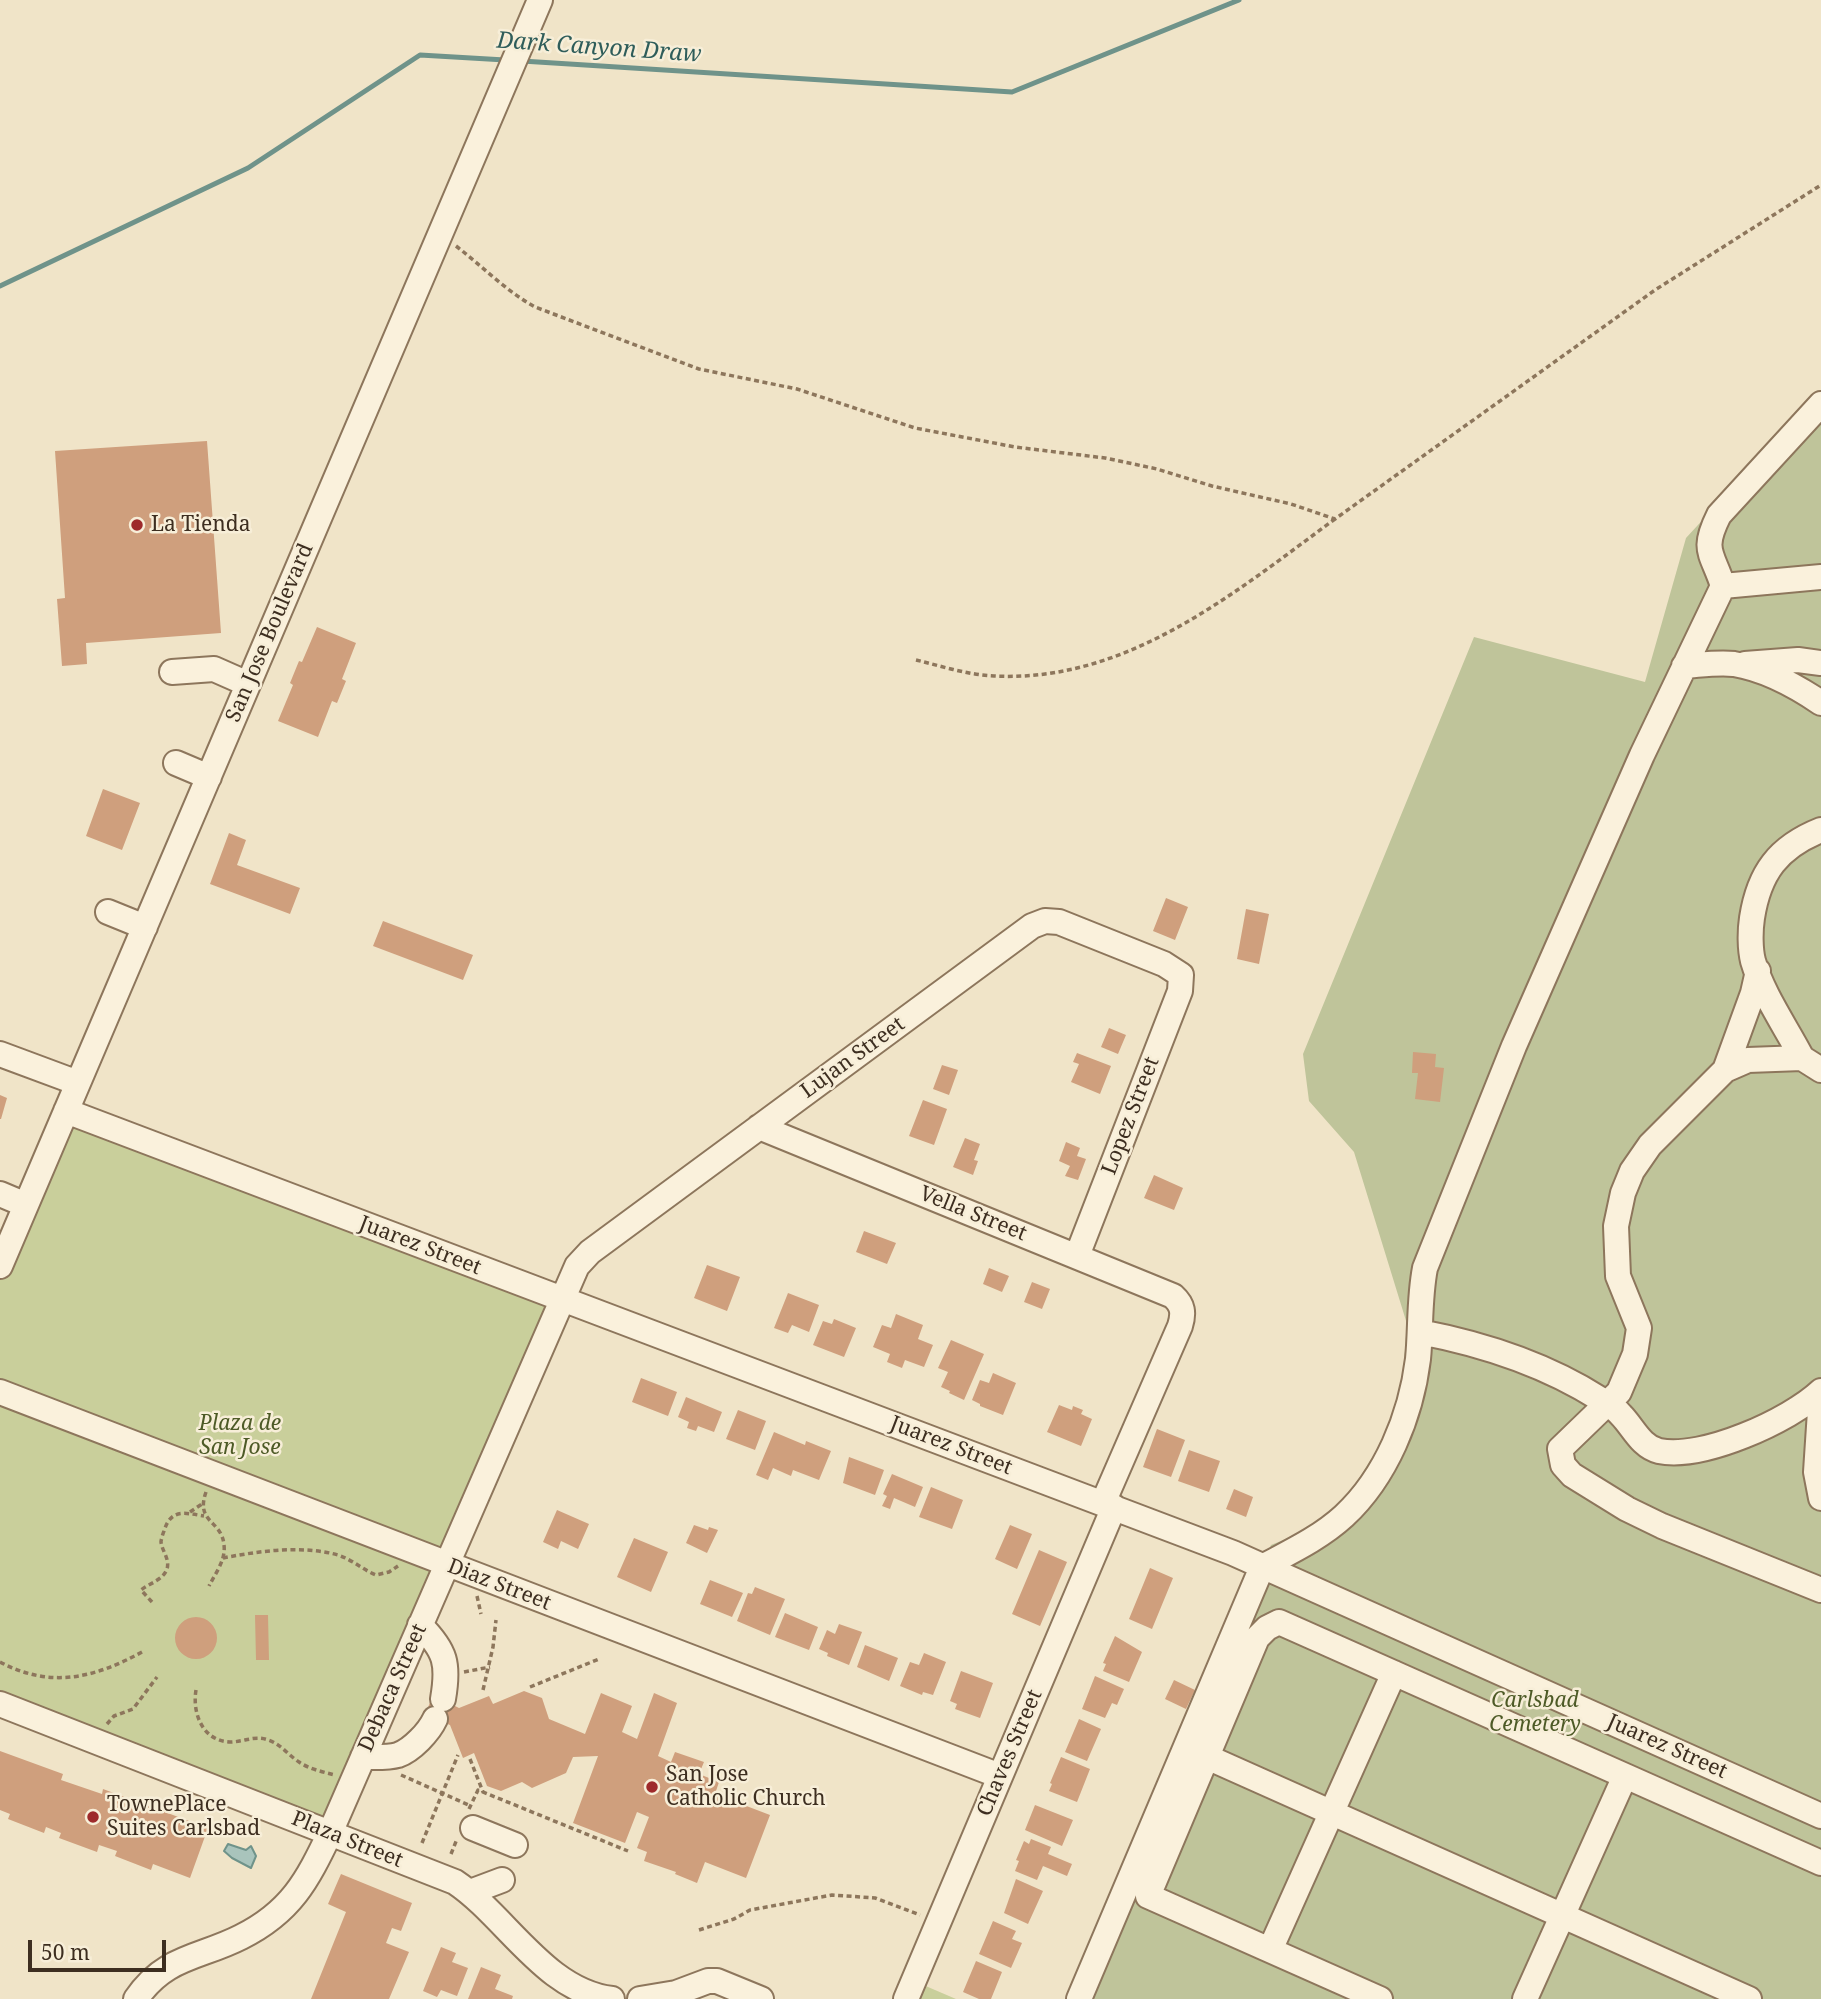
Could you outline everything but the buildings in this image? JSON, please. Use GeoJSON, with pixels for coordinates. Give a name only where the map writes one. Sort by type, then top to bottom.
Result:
{"type":"FeatureCollection","features":[{"type":"Feature","properties":{"kind":"street","name":"San Jose Boulevard"},"geometry":{"type":"LineString","coordinates":[[0,1266],[540,0]]}},
{"type":"Feature","properties":{"kind":"street"},"geometry":{"type":"LineString","coordinates":[[1079,1999],[1262,1567],[1319,1535],[1342,1518],[1362,1498],[1382,1468],[1412,1392],[1425,1268],[1514,1046],[1684,666],[1723,586],[1711,559],[1709,542],[1719,515],[1821,404]]}},
{"type":"Feature","properties":{"kind":"street"},"geometry":{"type":"LineString","coordinates":[[1723,586],[1821,578]]}},
{"type":"Feature","properties":{"kind":"street"},"geometry":{"type":"LineString","coordinates":[[1684,666],[1798,660],[1821,663]]}},
{"type":"Feature","properties":{"kind":"street"},"geometry":{"type":"LineString","coordinates":[[1734,664],[1802,690],[1821,703]]}},
{"type":"Feature","properties":{"kind":"street"},"geometry":{"type":"LineString","coordinates":[[172,672],[214,669],[248,684]]}},
{"type":"Feature","properties":{"kind":"street"},"geometry":{"type":"LineString","coordinates":[[176,763],[209,777]]}},
{"type":"Feature","properties":{"kind":"street"},"geometry":{"type":"LineString","coordinates":[[1812,1064],[1753,960],[1751,929],[1756,894],[1763,877],[1781,854],[1802,838],[1821,830]]}},
{"type":"Feature","properties":{"kind":"street"},"geometry":{"type":"LineString","coordinates":[[108,912],[145,927]]}},
{"type":"Feature","properties":{"kind":"street","name":"Lujan Street"},"geometry":{"type":"LineString","coordinates":[[562,1300],[577,1266],[590,1252],[1032,926],[1045,921],[1059,922],[1164,964],[1181,975]]}},
{"type":"Feature","properties":{"kind":"street"},"geometry":{"type":"LineString","coordinates":[[1725,1070],[1753,993],[1758,971]]}},
{"type":"Feature","properties":{"kind":"street","name":"Lopez Street"},"geometry":{"type":"LineString","coordinates":[[1077,1256],[1180,990],[1181,975]]}},
{"type":"Feature","properties":{"kind":"street"},"geometry":{"type":"LineString","coordinates":[[0,1054],[78,1083]]}},
{"type":"Feature","properties":{"kind":"street"},"geometry":{"type":"LineString","coordinates":[[1812,1064],[1748,1060],[1725,1070],[1650,1145],[1632,1171],[1623,1193],[1616,1226],[1618,1276],[1639,1328],[1635,1354],[1619,1392],[1560,1449],[1563,1465],[1592,1490],[1662,1526],[1821,1590]]}},
{"type":"Feature","properties":{"kind":"street","name":"Juarez Street"},"geometry":{"type":"LineString","coordinates":[[66,1111],[1233,1553],[1821,1816]]}},
{"type":"Feature","properties":{"kind":"street","name":"Vella Street"},"geometry":{"type":"LineString","coordinates":[[759,1127],[1173,1296],[1182,1307]]}},
{"type":"Feature","properties":{"kind":"street"},"geometry":{"type":"LineString","coordinates":[[0,1194],[26,1205]]}},
{"type":"Feature","properties":{"kind":"street","name":"Debaca Street"},"geometry":{"type":"LineString","coordinates":[[136,1999],[161,1972],[185,1958],[242,1937],[279,1912],[296,1896],[307,1880],[330,1833],[562,1300]]}},
{"type":"Feature","properties":{"kind":"street","name":"Chaves Street"},"geometry":{"type":"LineString","coordinates":[[906,1999],[1000,1776],[1180,1326],[1182,1307]]}},
{"type":"Feature","properties":{"kind":"street"},"geometry":{"type":"LineString","coordinates":[[1420,1332],[1465,1341],[1544,1369],[1620,1413],[1635,1435],[1656,1450],[1681,1454],[1712,1448],[1753,1432],[1818,1394],[1820,1410],[1816,1472],[1821,1498]]}},
{"type":"Feature","properties":{"kind":"street","name":"Diaz Street"},"geometry":{"type":"LineString","coordinates":[[0,1392],[1000,1776]]}},
{"type":"Feature","properties":{"kind":"street"},"geometry":{"type":"LineString","coordinates":[[1380,1999],[1148,1896],[1257,1638],[1279,1622],[1821,1863]]}},
{"type":"Feature","properties":{"kind":"street"},"geometry":{"type":"LineString","coordinates":[[363,1757],[399,1755],[432,1726],[447,1675],[445,1656],[420,1625]]}},
{"type":"Feature","properties":{"kind":"street"},"geometry":{"type":"LineString","coordinates":[[1270,1950],[1394,1673]]}},
{"type":"Feature","properties":{"kind":"street","name":"Plaza Street"},"geometry":{"type":"LineString","coordinates":[[0,1704],[455,1882],[470,1892],[519,1943],[566,1981],[593,1994],[612,1999]]}},
{"type":"Feature","properties":{"kind":"street"},"geometry":{"type":"LineString","coordinates":[[1207,1757],[1749,1999]]}},
{"type":"Feature","properties":{"kind":"street"},"geometry":{"type":"LineString","coordinates":[[1525,1999],[1625,1776]]}},
{"type":"Feature","properties":{"kind":"street"},"geometry":{"type":"LineString","coordinates":[[468,1821],[515,1845]]}},
{"type":"Feature","properties":{"kind":"street"},"geometry":{"type":"LineString","coordinates":[[470,1892],[502,1880]]}},
{"type":"Feature","properties":{"kind":"street"},"geometry":{"type":"LineString","coordinates":[[640,1999],[676,1993],[708,1981],[717,1981],[761,1999]]}},
{"type":"Feature","properties":{"kind":"path"},"geometry":{"type":"LineString","coordinates":[[916,660],[970,673],[1011,677],[1051,674],[1109,659],[1194,618],[1240,589],[1655,290],[1821,185]]}},
{"type":"Feature","properties":{"kind":"path"},"geometry":{"type":"LineString","coordinates":[[441,233],[514,296],[535,307],[699,369],[797,389],[915,428],[1015,447],[1105,458],[1157,469],[1212,486],[1291,504],[1335,519]]}},
{"type":"Feature","properties":{"kind":"path"},"geometry":{"type":"LineString","coordinates":[[206,1492],[202,1504],[205,1516],[220,1533],[224,1544],[223,1558],[209,1586]]}},
{"type":"Feature","properties":{"kind":"path"},"geometry":{"type":"LineString","coordinates":[[152,1602],[141,1590],[161,1578],[166,1570],[168,1561],[161,1541],[167,1522],[172,1516],[190,1512],[202,1504]]}},
{"type":"Feature","properties":{"kind":"path"},"geometry":{"type":"LineString","coordinates":[[190,1512],[205,1516]]}},
{"type":"Feature","properties":{"kind":"path"},"geometry":{"type":"LineString","coordinates":[[223,1558],[275,1551],[310,1551],[335,1554],[376,1575],[389,1572],[401,1564]]}},
{"type":"Feature","properties":{"kind":"path"},"geometry":{"type":"LineString","coordinates":[[475,1590],[481,1614]]}},
{"type":"Feature","properties":{"kind":"path"},"geometry":{"type":"LineString","coordinates":[[483,1690],[496,1620]]}},
{"type":"Feature","properties":{"kind":"path"},"geometry":{"type":"LineString","coordinates":[[0,1662],[30,1674],[66,1679],[103,1671],[142,1652]]}},
{"type":"Feature","properties":{"kind":"path"},"geometry":{"type":"LineString","coordinates":[[530,1687],[598,1659]]}},
{"type":"Feature","properties":{"kind":"path"},"geometry":{"type":"LineString","coordinates":[[455,1674],[489,1667]]}},
{"type":"Feature","properties":{"kind":"path"},"geometry":{"type":"LineString","coordinates":[[104,1727],[114,1716],[133,1709],[157,1677]]}},
{"type":"Feature","properties":{"kind":"path"},"geometry":{"type":"LineString","coordinates":[[196,1690],[195,1708],[198,1721],[218,1740],[231,1742],[256,1737],[268,1740],[280,1745],[300,1763],[339,1776]]}},
{"type":"Feature","properties":{"kind":"path"},"geometry":{"type":"LineString","coordinates":[[422,1843],[458,1755]]}},
{"type":"Feature","properties":{"kind":"path"},"geometry":{"type":"LineString","coordinates":[[470,1759],[483,1792]]}},
{"type":"Feature","properties":{"kind":"path"},"geometry":{"type":"LineString","coordinates":[[393,1772],[442,1793],[468,1821]]}},
{"type":"Feature","properties":{"kind":"path"},"geometry":{"type":"LineString","coordinates":[[451,1854],[468,1821],[478,1790],[628,1851]]}},
{"type":"Feature","properties":{"kind":"path"},"geometry":{"type":"LineString","coordinates":[[699,1930],[734,1919],[750,1910],[832,1895],[875,1898],[938,1922]]}},
{"type":"Feature","properties":{"kind":"green space","name":"Carlsbad Cemetery"},"geometry":{"type":"Polygon","coordinates":[[[1821,391],[1821,1999],[1079,1999],[1271,1545],[1311,1529],[1346,1499],[1382,1442],[1402,1386],[1407,1324],[1354,1152],[1309,1101],[1303,1054],[1474,637],[1645,682],[1686,538],[1821,391]]]}},
{"type":"Feature","properties":{"kind":"green space","name":"Plaza de San Jose"},"geometry":{"type":"Polygon","coordinates":[[[66,1111],[562,1300],[330,1833],[0,1704],[0,1266],[66,1111]]]}},
{"type":"Feature","properties":{"kind":"green space"},"geometry":{"type":"Polygon","coordinates":[[[914,1981],[956,1999],[906,1999],[914,1981]]]}},
{"type":"Feature","properties":{"kind":"water"},"geometry":{"type":"Polygon","coordinates":[[[228,1844],[246,1850],[251,1846],[256,1856],[251,1868],[224,1851],[228,1844]]]}},
{"type":"Feature","properties":{"kind":"waterway","name":"Dark Canyon Draw"},"geometry":{"type":"LineString","coordinates":[[522,61],[1012,92],[1239,0]]}},
{"type":"Feature","properties":{"kind":"waterway","name":"Dark Canyon Draw"},"geometry":{"type":"LineString","coordinates":[[0,286],[248,168],[420,55],[505,60]]}},
{"type":"Feature","properties":{"kind":"place","name":"La Tienda"},"geometry":{"type":"Point","coordinates":[137,525]}},
{"type":"Feature","properties":{"kind":"place","name":"San Jose Catholic Church"},"geometry":{"type":"Point","coordinates":[652,1787]}},
{"type":"Feature","properties":{"kind":"place","name":"TownePlace Suites Carlsbad"},"geometry":{"type":"Point","coordinates":[93,1817]}}]}
